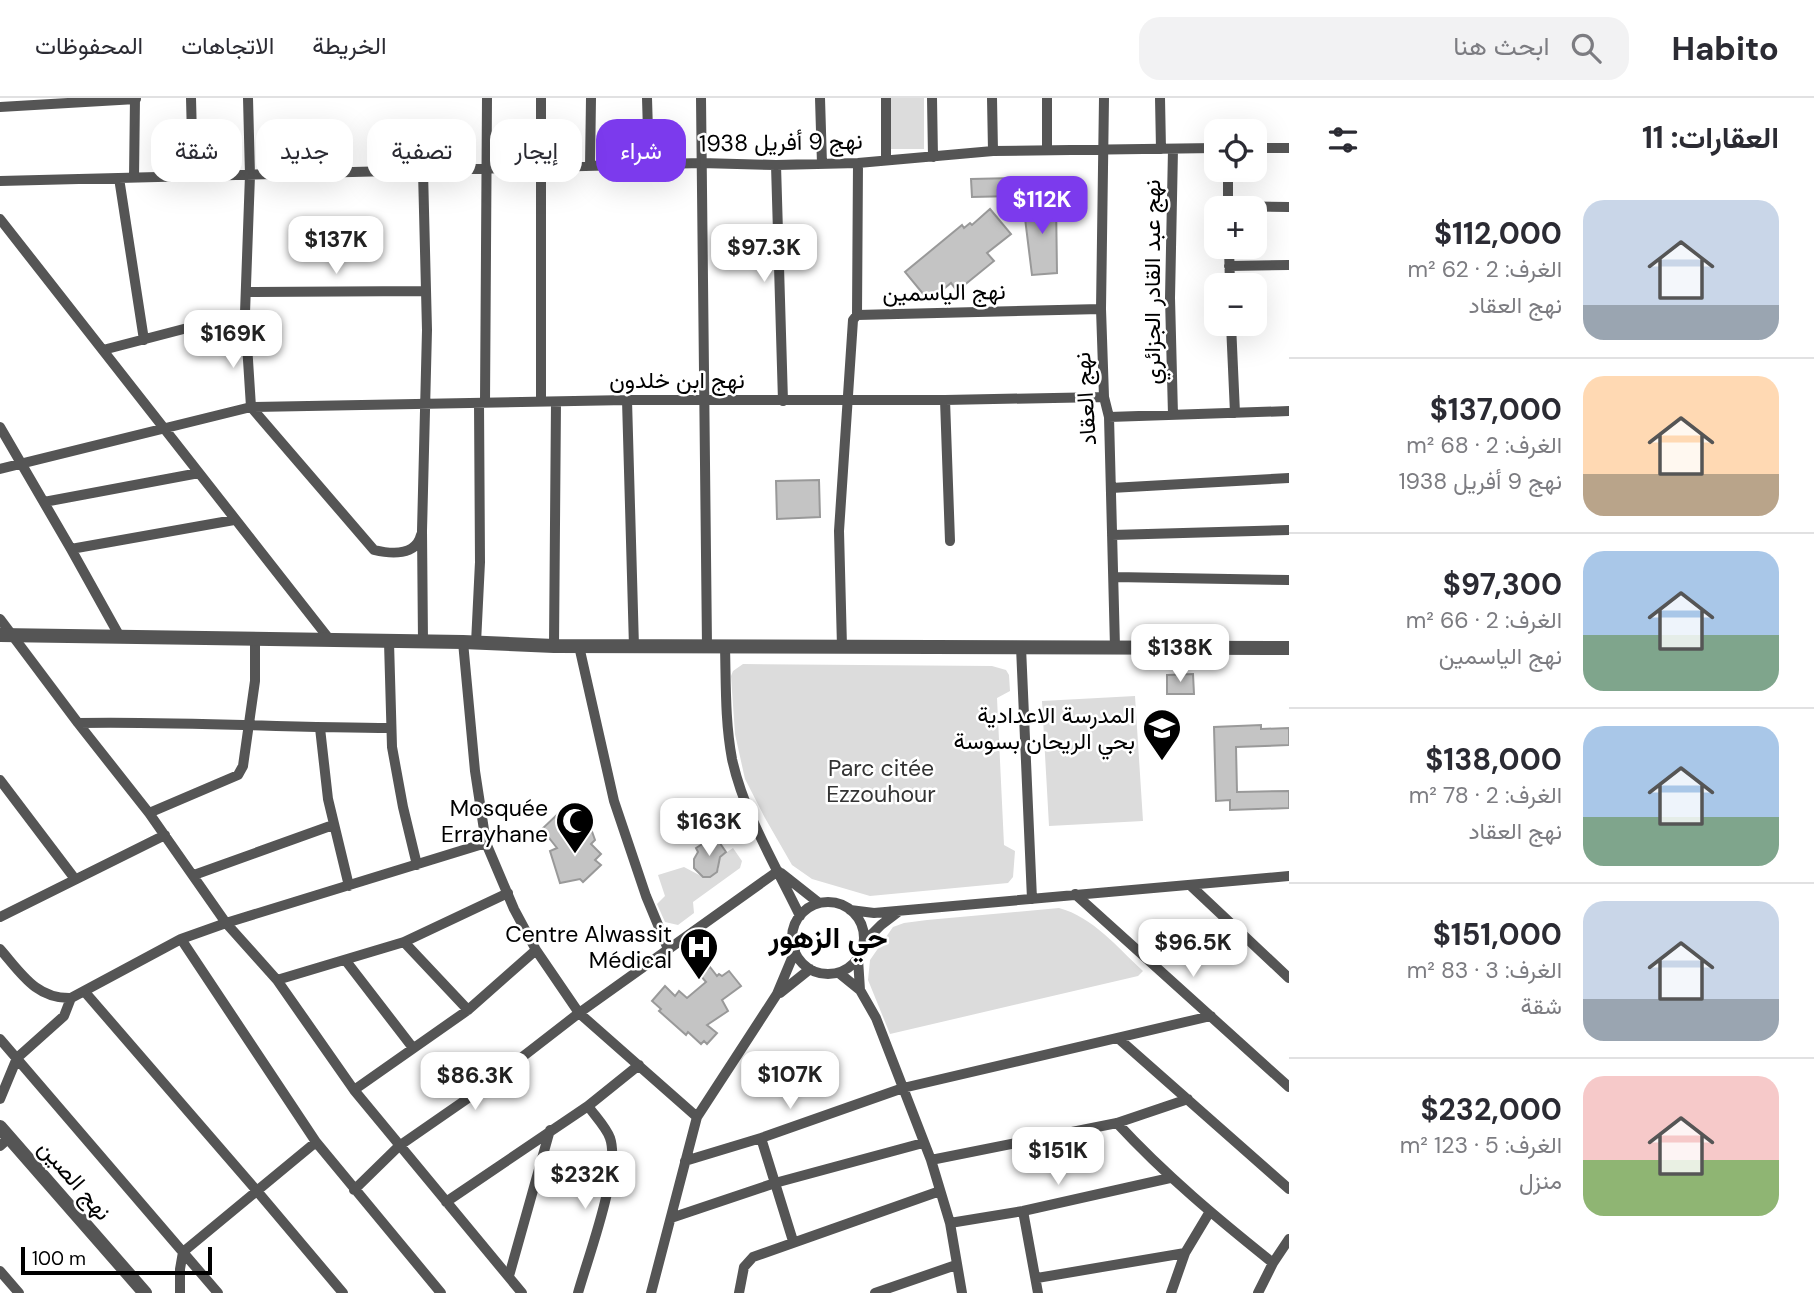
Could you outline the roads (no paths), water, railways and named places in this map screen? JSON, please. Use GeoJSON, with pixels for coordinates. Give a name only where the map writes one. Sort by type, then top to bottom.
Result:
{"type":"FeatureCollection","features":[{"type":"Feature","properties":{"kind":"street"},"geometry":{"type":"LineString","coordinates":[[191,98],[192,119]]}},
{"type":"Feature","properties":{"kind":"street"},"geometry":{"type":"LineString","coordinates":[[248,98],[250,175],[245,313],[251,407],[374,550],[387,553],[414,549],[422,531]]}},
{"type":"Feature","properties":{"kind":"street"},"geometry":{"type":"LineString","coordinates":[[487,98],[480,562],[469,643],[475,771],[486,843],[537,950],[579,1013],[697,1117]]}},
{"type":"Feature","properties":{"kind":"street"},"geometry":{"type":"LineString","coordinates":[[541,98],[542,119]]}},
{"type":"Feature","properties":{"kind":"street"},"geometry":{"type":"LineString","coordinates":[[590,166],[591,98]]}},
{"type":"Feature","properties":{"kind":"street"},"geometry":{"type":"LineString","coordinates":[[647,98],[648,119]]}},
{"type":"Feature","properties":{"kind":"street"},"geometry":{"type":"LineString","coordinates":[[701,98],[707,646]]}},
{"type":"Feature","properties":{"kind":"street"},"geometry":{"type":"LineString","coordinates":[[820,98],[822,164]]}},
{"type":"Feature","properties":{"kind":"street"},"geometry":{"type":"LineString","coordinates":[[886,98],[886,160]]}},
{"type":"Feature","properties":{"kind":"street"},"geometry":{"type":"LineString","coordinates":[[932,98],[933,157]]}},
{"type":"Feature","properties":{"kind":"street"},"geometry":{"type":"LineString","coordinates":[[992,98],[993,151]]}},
{"type":"Feature","properties":{"kind":"street"},"geometry":{"type":"LineString","coordinates":[[1047,98],[1047,150]]}},
{"type":"Feature","properties":{"kind":"street"},"geometry":{"type":"LineString","coordinates":[[1104,98],[1117,98]]}},
{"type":"Feature","properties":{"kind":"street","name":"نهج العقاد"},"geometry":{"type":"LineString","coordinates":[[1104,98],[1101,309],[1104,397],[1109,417],[1115,648]]}},
{"type":"Feature","properties":{"kind":"street"},"geometry":{"type":"LineString","coordinates":[[1160,98],[1161,149]]}},
{"type":"Feature","properties":{"kind":"street"},"geometry":{"type":"LineString","coordinates":[[0,107],[136,99],[134,178]]}},
{"type":"Feature","properties":{"kind":"street","name":"نهج 9 أفريل 1938"},"geometry":{"type":"LineString","coordinates":[[686,164],[858,163],[993,151],[1204,148]]}},
{"type":"Feature","properties":{"kind":"street"},"geometry":{"type":"LineString","coordinates":[[1267,148],[1289,148]]}},
{"type":"Feature","properties":{"kind":"street","name":"نهج عبد القادر الجزائري"},"geometry":{"type":"LineString","coordinates":[[1173,149],[1170,298],[1173,415]]}},
{"type":"Feature","properties":{"kind":"street","name":"نهج الياسمين"},"geometry":{"type":"LineString","coordinates":[[858,163],[857,316],[1101,309]]}},
{"type":"Feature","properties":{"kind":"street"},"geometry":{"type":"LineString","coordinates":[[776,165],[783,401]]}},
{"type":"Feature","properties":{"kind":"street","name":"نهج 9 أفريل 1938"},"geometry":{"type":"LineString","coordinates":[[582,166],[596,166]]}},
{"type":"Feature","properties":{"kind":"street","name":"نهج 9 أفريل 1938"},"geometry":{"type":"LineString","coordinates":[[476,169],[488,169]]}},
{"type":"Feature","properties":{"kind":"street","name":"نهج 9 أفريل 1938"},"geometry":{"type":"LineString","coordinates":[[242,175],[367,172]]}},
{"type":"Feature","properties":{"kind":"street","name":"نهج 9 أفريل 1938"},"geometry":{"type":"LineString","coordinates":[[0,181],[151,177]]}},
{"type":"Feature","properties":{"kind":"street"},"geometry":{"type":"LineString","coordinates":[[119,178],[144,340]]}},
{"type":"Feature","properties":{"kind":"street"},"geometry":{"type":"LineString","coordinates":[[422,182],[426,291],[423,642]]}},
{"type":"Feature","properties":{"kind":"street"},"geometry":{"type":"LineString","coordinates":[[541,402],[543,182]]}},
{"type":"Feature","properties":{"kind":"street"},"geometry":{"type":"LineString","coordinates":[[1267,206],[1289,206]]}},
{"type":"Feature","properties":{"kind":"street"},"geometry":{"type":"LineString","coordinates":[[0,219],[330,640]]}},
{"type":"Feature","properties":{"kind":"street"},"geometry":{"type":"LineString","coordinates":[[1229,259],[1229,273]]}},
{"type":"Feature","properties":{"kind":"street"},"geometry":{"type":"LineString","coordinates":[[1229,265],[1289,265]]}},
{"type":"Feature","properties":{"kind":"street"},"geometry":{"type":"LineString","coordinates":[[246,292],[426,291]]}},
{"type":"Feature","properties":{"kind":"street"},"geometry":{"type":"LineString","coordinates":[[103,350],[245,313]]}},
{"type":"Feature","properties":{"kind":"street"},"geometry":{"type":"LineString","coordinates":[[842,647],[839,531],[853,320],[857,316]]}},
{"type":"Feature","properties":{"kind":"street"},"geometry":{"type":"LineString","coordinates":[[1232,336],[1235,413]]}},
{"type":"Feature","properties":{"kind":"street","name":"نهج ابن خلدون"},"geometry":{"type":"LineString","coordinates":[[0,469],[251,407],[627,400],[1104,397]]}},
{"type":"Feature","properties":{"kind":"street"},"geometry":{"type":"LineString","coordinates":[[627,400],[634,647]]}},
{"type":"Feature","properties":{"kind":"street"},"geometry":{"type":"LineString","coordinates":[[945,400],[950,541]]}},
{"type":"Feature","properties":{"kind":"street"},"geometry":{"type":"LineString","coordinates":[[554,646],[556,402]]}},
{"type":"Feature","properties":{"kind":"street"},"geometry":{"type":"LineString","coordinates":[[1109,417],[1289,411]]}},
{"type":"Feature","properties":{"kind":"street"},"geometry":{"type":"LineString","coordinates":[[0,427],[120,637]]}},
{"type":"Feature","properties":{"kind":"street"},"geometry":{"type":"LineString","coordinates":[[44,502],[199,473]]}},
{"type":"Feature","properties":{"kind":"street"},"geometry":{"type":"LineString","coordinates":[[1111,488],[1289,478]]}},
{"type":"Feature","properties":{"kind":"street"},"geometry":{"type":"LineString","coordinates":[[72,549],[234,520]]}},
{"type":"Feature","properties":{"kind":"street"},"geometry":{"type":"LineString","coordinates":[[1112,535],[1289,530]]}},
{"type":"Feature","properties":{"kind":"street"},"geometry":{"type":"LineString","coordinates":[[1114,577],[1289,580]]}},
{"type":"Feature","properties":{"kind":"street"},"geometry":{"type":"LineString","coordinates":[[0,619],[5,635],[149,813],[226,923],[277,980],[354,1090],[523,1293]]}},
{"type":"Feature","properties":{"kind":"street"},"geometry":{"type":"LineString","coordinates":[[5,635],[634,647],[1289,648]]}},
{"type":"Feature","properties":{"kind":"street"},"geometry":{"type":"LineString","coordinates":[[149,813],[237,775],[243,766],[256,681],[255,641]]}},
{"type":"Feature","properties":{"kind":"street"},"geometry":{"type":"LineString","coordinates":[[389,642],[392,747],[417,865]]}},
{"type":"Feature","properties":{"kind":"street"},"geometry":{"type":"LineString","coordinates":[[579,646],[614,801],[646,896],[668,950]]}},
{"type":"Feature","properties":{"kind":"street"},"geometry":{"type":"LineString","coordinates":[[725,647],[726,717],[733,760],[744,798],[800,916]]}},
{"type":"Feature","properties":{"kind":"street"},"geometry":{"type":"LineString","coordinates":[[1021,647],[1032,899]]}},
{"type":"Feature","properties":{"kind":"street"},"geometry":{"type":"LineString","coordinates":[[78,723],[170,722],[391,728]]}},
{"type":"Feature","properties":{"kind":"street"},"geometry":{"type":"LineString","coordinates":[[320,728],[332,825],[349,886]]}},
{"type":"Feature","properties":{"kind":"street"},"geometry":{"type":"LineString","coordinates":[[0,780],[75,879]]}},
{"type":"Feature","properties":{"kind":"street"},"geometry":{"type":"LineString","coordinates":[[194,875],[332,825]]}},
{"type":"Feature","properties":{"kind":"street"},"geometry":{"type":"LineString","coordinates":[[0,917],[165,835]]}},
{"type":"Feature","properties":{"kind":"street"},"geometry":{"type":"LineString","coordinates":[[0,949],[37,989],[56,998],[71,998],[181,939],[486,843]]}},
{"type":"Feature","properties":{"kind":"street"},"geometry":{"type":"LineString","coordinates":[[354,1190],[400,1146],[579,1013],[778,871]]}},
{"type":"Feature","properties":{"kind":"street"},"geometry":{"type":"LineString","coordinates":[[778,871],[820,903]]}},
{"type":"Feature","properties":{"kind":"street"},"geometry":{"type":"LineString","coordinates":[[858,959],[839,973],[824,974],[810,969],[795,951],[792,939],[800,916],[809,908],[830,902],[850,910],[874,913],[1289,876]]}},
{"type":"Feature","properties":{"kind":"street"},"geometry":{"type":"LineString","coordinates":[[1190,885],[1288,977]]}},
{"type":"Feature","properties":{"kind":"street"},"geometry":{"type":"LineString","coordinates":[[277,980],[404,942],[508,893]]}},
{"type":"Feature","properties":{"kind":"street"},"geometry":{"type":"LineString","coordinates":[[1075,894],[1289,1087]]}},
{"type":"Feature","properties":{"kind":"street"},"geometry":{"type":"LineString","coordinates":[[850,910],[859,918],[863,929],[864,942],[858,959],[860,990]]}},
{"type":"Feature","properties":{"kind":"street"},"geometry":{"type":"LineString","coordinates":[[864,942],[901,910]]}},
{"type":"Feature","properties":{"kind":"street"},"geometry":{"type":"LineString","coordinates":[[181,939],[316,1142],[441,1293]]}},
{"type":"Feature","properties":{"kind":"street"},"geometry":{"type":"LineString","coordinates":[[404,942],[468,1010]]}},
{"type":"Feature","properties":{"kind":"street"},"geometry":{"type":"LineString","coordinates":[[354,1090],[468,1010],[537,950]]}},
{"type":"Feature","properties":{"kind":"street"},"geometry":{"type":"LineString","coordinates":[[651,1293],[697,1117],[777,994],[795,951]]}},
{"type":"Feature","properties":{"kind":"street"},"geometry":{"type":"LineString","coordinates":[[346,961],[413,1048]]}},
{"type":"Feature","properties":{"kind":"street"},"geometry":{"type":"LineString","coordinates":[[777,994],[810,969]]}},
{"type":"Feature","properties":{"kind":"street"},"geometry":{"type":"LineString","coordinates":[[839,973],[860,990],[876,1017],[931,1160],[950,1223],[962,1293]]}},
{"type":"Feature","properties":{"kind":"street"},"geometry":{"type":"LineString","coordinates":[[84,991],[343,1293]]}},
{"type":"Feature","properties":{"kind":"street"},"geometry":{"type":"LineString","coordinates":[[0,1099],[18,1058],[64,1016],[71,998]]}},
{"type":"Feature","properties":{"kind":"street"},"geometry":{"type":"LineString","coordinates":[[685,1161],[761,1138],[903,1088],[1211,1016]]}},
{"type":"Feature","properties":{"kind":"street"},"geometry":{"type":"LineString","coordinates":[[1119,1039],[1289,1189]]}},
{"type":"Feature","properties":{"kind":"street"},"geometry":{"type":"LineString","coordinates":[[0,1040],[218,1293]]}},
{"type":"Feature","properties":{"kind":"street"},"geometry":{"type":"LineString","coordinates":[[446,1202],[589,1106],[639,1065]]}},
{"type":"Feature","properties":{"kind":"street"},"geometry":{"type":"LineString","coordinates":[[931,1160],[1117,1123],[1188,1099]]}},
{"type":"Feature","properties":{"kind":"street"},"geometry":{"type":"LineString","coordinates":[[578,1293],[608,1189],[612,1165],[610,1137],[589,1106]]}},
{"type":"Feature","properties":{"kind":"street"},"geometry":{"type":"LineString","coordinates":[[1117,1123],[1170,1178],[1273,1264]]}},
{"type":"Feature","properties":{"kind":"street"},"geometry":{"type":"LineString","coordinates":[[509,1276],[550,1130]]}},
{"type":"Feature","properties":{"kind":"street","name":"نهج الصين"},"geometry":{"type":"LineString","coordinates":[[3,1137],[144,1292]]}},
{"type":"Feature","properties":{"kind":"street"},"geometry":{"type":"LineString","coordinates":[[761,1138],[793,1241]]}},
{"type":"Feature","properties":{"kind":"street"},"geometry":{"type":"LineString","coordinates":[[180,1293],[183,1252],[316,1142]]}},
{"type":"Feature","properties":{"kind":"street"},"geometry":{"type":"LineString","coordinates":[[670,1218],[775,1183],[923,1143]]}},
{"type":"Feature","properties":{"kind":"street"},"geometry":{"type":"LineString","coordinates":[[950,1223],[1023,1211],[1170,1178]]}},
{"type":"Feature","properties":{"kind":"street"},"geometry":{"type":"LineString","coordinates":[[739,1293],[747,1261],[793,1241],[940,1191]]}},
{"type":"Feature","properties":{"kind":"street"},"geometry":{"type":"LineString","coordinates":[[1023,1211],[1038,1293]]}},
{"type":"Feature","properties":{"kind":"street"},"geometry":{"type":"LineString","coordinates":[[1171,1293],[1185,1253],[1209,1213]]}},
{"type":"Feature","properties":{"kind":"street"},"geometry":{"type":"LineString","coordinates":[[1258,1293],[1289,1239]]}},
{"type":"Feature","properties":{"kind":"street"},"geometry":{"type":"LineString","coordinates":[[1037,1278],[1185,1253]]}},
{"type":"Feature","properties":{"kind":"street"},"geometry":{"type":"LineString","coordinates":[[875,1293],[956,1265]]}},
{"type":"Feature","properties":{"kind":"street"},"geometry":{"type":"LineString","coordinates":[[0,1271],[19,1293]]}},
{"type":"Feature","properties":{"kind":"place","name":"المدرسة الاعدادية بحي الريحان بسوسة"},"geometry":{"type":"Point","coordinates":[1162,762]}},
{"type":"Feature","properties":{"kind":"place","name":"Mosquée Errayhane"},"geometry":{"type":"Point","coordinates":[575,855]}},
{"type":"Feature","properties":{"kind":"place","name":"Centre Alwassit Médical"},"geometry":{"type":"Point","coordinates":[699,981]}},
{"type":"Feature","properties":{"kind":"district","name":"حي الزهور"},"geometry":{"type":"Point","coordinates":[828,938]}},
{"type":"Feature","properties":{"kind":"park label","name":"Parc citée Ezzouhour"},"geometry":{"type":"Point","coordinates":[881,781]}}]}
